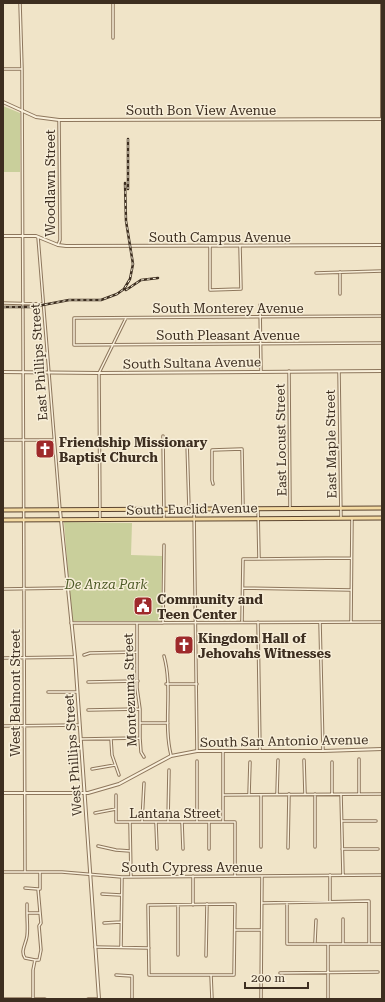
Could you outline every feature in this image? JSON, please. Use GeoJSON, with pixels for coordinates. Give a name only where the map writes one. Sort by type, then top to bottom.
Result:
{"type":"FeatureCollection","features":[{"type":"Feature","properties":{"kind":"main road","name":"South Euclid Avenue"},"geometry":{"type":"LineString","coordinates":[[3,510],[382,508]]}},
{"type":"Feature","properties":{"kind":"main road","name":"South Euclid Avenue"},"geometry":{"type":"LineString","coordinates":[[3,520],[382,518]]}},
{"type":"Feature","properties":{"kind":"street","name":"West Belmont Street"},"geometry":{"type":"LineString","coordinates":[[20,3],[22,69],[25,872]]}},
{"type":"Feature","properties":{"kind":"street"},"geometry":{"type":"LineString","coordinates":[[113,3],[113,38]]}},
{"type":"Feature","properties":{"kind":"street"},"geometry":{"type":"LineString","coordinates":[[382,3],[382,119]]}},
{"type":"Feature","properties":{"kind":"street"},"geometry":{"type":"LineString","coordinates":[[3,69],[22,69]]}},
{"type":"Feature","properties":{"kind":"street","name":"South Bon View Avenue"},"geometry":{"type":"LineString","coordinates":[[3,102],[47,120],[382,119]]}},
{"type":"Feature","properties":{"kind":"street","name":"Woodlawn Street"},"geometry":{"type":"LineString","coordinates":[[58,245],[60,240],[59,120]]}},
{"type":"Feature","properties":{"kind":"street"},"geometry":{"type":"LineString","coordinates":[[3,236],[38,236],[58,245]]}},
{"type":"Feature","properties":{"kind":"street","name":"East Phillips Street"},"geometry":{"type":"LineString","coordinates":[[38,236],[60,510]]}},
{"type":"Feature","properties":{"kind":"street","name":"South Campus Avenue"},"geometry":{"type":"LineString","coordinates":[[58,245],[382,245]]}},
{"type":"Feature","properties":{"kind":"street"},"geometry":{"type":"LineString","coordinates":[[210,246],[210,290],[241,289],[240,246]]}},
{"type":"Feature","properties":{"kind":"street"},"geometry":{"type":"LineString","coordinates":[[316,272],[382,272]]}},
{"type":"Feature","properties":{"kind":"street"},"geometry":{"type":"LineString","coordinates":[[340,272],[340,294]]}},
{"type":"Feature","properties":{"kind":"street"},"geometry":{"type":"LineString","coordinates":[[3,303],[44,304]]}},
{"type":"Feature","properties":{"kind":"street","name":"East Locust Street"},"geometry":{"type":"LineString","coordinates":[[260,305],[261,372]]}},
{"type":"Feature","properties":{"kind":"street","name":"South Monterey Avenue"},"geometry":{"type":"LineString","coordinates":[[74,345],[74,318],[382,316]]}},
{"type":"Feature","properties":{"kind":"street"},"geometry":{"type":"LineString","coordinates":[[100,520],[99,373],[126,318]]}},
{"type":"Feature","properties":{"kind":"street","name":"South Pleasant Avenue"},"geometry":{"type":"LineString","coordinates":[[74,345],[382,343]]}},
{"type":"Feature","properties":{"kind":"street","name":"South Sultana Avenue"},"geometry":{"type":"LineString","coordinates":[[3,372],[99,373],[382,370]]}},
{"type":"Feature","properties":{"kind":"street","name":"East Locust Street"},"geometry":{"type":"LineString","coordinates":[[289,371],[290,509]]}},
{"type":"Feature","properties":{"kind":"street","name":"East Maple Street"},"geometry":{"type":"LineString","coordinates":[[339,371],[341,518]]}},
{"type":"Feature","properties":{"kind":"street"},"geometry":{"type":"LineString","coordinates":[[163,436],[164,520]]}},
{"type":"Feature","properties":{"kind":"street"},"geometry":{"type":"LineString","coordinates":[[3,440],[54,440]]}},
{"type":"Feature","properties":{"kind":"street"},"geometry":{"type":"LineString","coordinates":[[187,442],[189,509]]}},
{"type":"Feature","properties":{"kind":"street"},"geometry":{"type":"LineString","coordinates":[[214,484],[212,480],[212,450],[242,449],[243,509]]}},
{"type":"Feature","properties":{"kind":"street"},"geometry":{"type":"LineString","coordinates":[[194,509],[197,751]]}},
{"type":"Feature","properties":{"kind":"street"},"geometry":{"type":"LineString","coordinates":[[258,509],[259,558]]}},
{"type":"Feature","properties":{"kind":"street","name":"West Phillips Street"},"geometry":{"type":"LineString","coordinates":[[60,510],[75,657],[99,999]]}},
{"type":"Feature","properties":{"kind":"street"},"geometry":{"type":"LineString","coordinates":[[351,622],[352,518]]}},
{"type":"Feature","properties":{"kind":"street"},"geometry":{"type":"LineString","coordinates":[[163,623],[164,545]]}},
{"type":"Feature","properties":{"kind":"street"},"geometry":{"type":"LineString","coordinates":[[242,621],[243,558],[351,558]]}},
{"type":"Feature","properties":{"kind":"street"},"geometry":{"type":"LineString","coordinates":[[3,589],[68,588]]}},
{"type":"Feature","properties":{"kind":"street"},"geometry":{"type":"LineString","coordinates":[[243,588],[351,590]]}},
{"type":"Feature","properties":{"kind":"street"},"geometry":{"type":"LineString","coordinates":[[71,623],[196,623],[242,621],[382,622]]}},
{"type":"Feature","properties":{"kind":"street"},"geometry":{"type":"LineString","coordinates":[[258,622],[260,751]]}},
{"type":"Feature","properties":{"kind":"street"},"geometry":{"type":"LineString","coordinates":[[320,622],[323,751]]}},
{"type":"Feature","properties":{"kind":"street","name":"Montezuma Street"},"geometry":{"type":"LineString","coordinates":[[137,623],[137,688],[140,709],[141,752],[144,757]]}},
{"type":"Feature","properties":{"kind":"street"},"geometry":{"type":"LineString","coordinates":[[84,655],[90,653],[137,652]]}},
{"type":"Feature","properties":{"kind":"street"},"geometry":{"type":"LineString","coordinates":[[164,656],[168,744],[171,756]]}},
{"type":"Feature","properties":{"kind":"street"},"geometry":{"type":"LineString","coordinates":[[3,658],[75,657]]}},
{"type":"Feature","properties":{"kind":"street"},"geometry":{"type":"LineString","coordinates":[[88,682],[138,681]]}},
{"type":"Feature","properties":{"kind":"street"},"geometry":{"type":"LineString","coordinates":[[166,684],[196,684]]}},
{"type":"Feature","properties":{"kind":"street"},"geometry":{"type":"LineString","coordinates":[[48,692],[77,692]]}},
{"type":"Feature","properties":{"kind":"street"},"geometry":{"type":"LineString","coordinates":[[88,710],[140,709]]}},
{"type":"Feature","properties":{"kind":"street"},"geometry":{"type":"LineString","coordinates":[[140,723],[168,723]]}},
{"type":"Feature","properties":{"kind":"street"},"geometry":{"type":"LineString","coordinates":[[3,726],[80,725]]}},
{"type":"Feature","properties":{"kind":"street"},"geometry":{"type":"LineString","coordinates":[[80,739],[140,738]]}},
{"type":"Feature","properties":{"kind":"street"},"geometry":{"type":"LineString","coordinates":[[111,739],[115,765],[119,775]]}},
{"type":"Feature","properties":{"kind":"street","name":"South San Antonio Avenue"},"geometry":{"type":"LineString","coordinates":[[3,793],[85,793],[101,791],[119,784],[171,756],[197,751],[323,751],[382,749]]}},
{"type":"Feature","properties":{"kind":"street"},"geometry":{"type":"LineString","coordinates":[[223,751],[223,822]]}},
{"type":"Feature","properties":{"kind":"street"},"geometry":{"type":"LineString","coordinates":[[359,759],[359,794]]}},
{"type":"Feature","properties":{"kind":"street"},"geometry":{"type":"LineString","coordinates":[[277,795],[278,760]]}},
{"type":"Feature","properties":{"kind":"street"},"geometry":{"type":"LineString","coordinates":[[304,760],[305,794]]}},
{"type":"Feature","properties":{"kind":"street"},"geometry":{"type":"LineString","coordinates":[[196,761],[197,822]]}},
{"type":"Feature","properties":{"kind":"street"},"geometry":{"type":"LineString","coordinates":[[249,795],[250,762]]}},
{"type":"Feature","properties":{"kind":"street"},"geometry":{"type":"LineString","coordinates":[[332,762],[332,794]]}},
{"type":"Feature","properties":{"kind":"street"},"geometry":{"type":"LineString","coordinates":[[92,769],[115,765]]}},
{"type":"Feature","properties":{"kind":"street"},"geometry":{"type":"LineString","coordinates":[[168,821],[169,770]]}},
{"type":"Feature","properties":{"kind":"street"},"geometry":{"type":"LineString","coordinates":[[142,822],[144,783]]}},
{"type":"Feature","properties":{"kind":"street"},"geometry":{"type":"LineString","coordinates":[[288,848],[289,794]]}},
{"type":"Feature","properties":{"kind":"street"},"geometry":{"type":"LineString","coordinates":[[315,794],[315,847]]}},
{"type":"Feature","properties":{"kind":"street"},"geometry":{"type":"LineString","coordinates":[[341,794],[343,875]]}},
{"type":"Feature","properties":{"kind":"street"},"geometry":{"type":"LineString","coordinates":[[224,795],[382,794]]}},
{"type":"Feature","properties":{"kind":"street"},"geometry":{"type":"LineString","coordinates":[[95,813],[116,809],[116,795]]}},
{"type":"Feature","properties":{"kind":"street"},"geometry":{"type":"LineString","coordinates":[[261,795],[261,847]]}},
{"type":"Feature","properties":{"kind":"street","name":"Lantana Street"},"geometry":{"type":"LineString","coordinates":[[116,809],[116,822],[235,822],[235,876]]}},
{"type":"Feature","properties":{"kind":"street"},"geometry":{"type":"LineString","coordinates":[[342,821],[376,821]]}},
{"type":"Feature","properties":{"kind":"street"},"geometry":{"type":"LineString","coordinates":[[156,822],[157,849]]}},
{"type":"Feature","properties":{"kind":"street"},"geometry":{"type":"LineString","coordinates":[[182,822],[183,849]]}},
{"type":"Feature","properties":{"kind":"street"},"geometry":{"type":"LineString","coordinates":[[208,822],[209,849]]}},
{"type":"Feature","properties":{"kind":"street"},"geometry":{"type":"LineString","coordinates":[[130,823],[131,877]]}},
{"type":"Feature","properties":{"kind":"street"},"geometry":{"type":"LineString","coordinates":[[98,846],[130,851]]}},
{"type":"Feature","properties":{"kind":"street"},"geometry":{"type":"LineString","coordinates":[[342,849],[378,849]]}},
{"type":"Feature","properties":{"kind":"street","name":"South Cypress Avenue"},"geometry":{"type":"LineString","coordinates":[[3,872],[91,874],[122,878],[382,875]]}},
{"type":"Feature","properties":{"kind":"street"},"geometry":{"type":"LineString","coordinates":[[27,904],[27,936],[23,947],[24,956],[39,960],[41,950],[38,889],[40,889],[40,872]]}},
{"type":"Feature","properties":{"kind":"street"},"geometry":{"type":"LineString","coordinates":[[330,875],[330,902]]}},
{"type":"Feature","properties":{"kind":"street"},"geometry":{"type":"LineString","coordinates":[[193,876],[193,905]]}},
{"type":"Feature","properties":{"kind":"street"},"geometry":{"type":"LineString","coordinates":[[262,876],[262,999]]}},
{"type":"Feature","properties":{"kind":"street"},"geometry":{"type":"LineString","coordinates":[[121,947],[122,878]]}},
{"type":"Feature","properties":{"kind":"street"},"geometry":{"type":"LineString","coordinates":[[25,888],[38,889]]}},
{"type":"Feature","properties":{"kind":"street"},"geometry":{"type":"LineString","coordinates":[[102,894],[121,895]]}},
{"type":"Feature","properties":{"kind":"street"},"geometry":{"type":"LineString","coordinates":[[262,903],[369,901],[369,944]]}},
{"type":"Feature","properties":{"kind":"street"},"geometry":{"type":"LineString","coordinates":[[287,903],[287,944],[382,944]]}},
{"type":"Feature","properties":{"kind":"street"},"geometry":{"type":"LineString","coordinates":[[206,956],[207,904]]}},
{"type":"Feature","properties":{"kind":"street"},"geometry":{"type":"LineString","coordinates":[[235,904],[234,975],[149,975],[148,905],[193,905],[235,904]]}},
{"type":"Feature","properties":{"kind":"street"},"geometry":{"type":"LineString","coordinates":[[178,905],[178,955]]}},
{"type":"Feature","properties":{"kind":"street"},"geometry":{"type":"LineString","coordinates":[[27,914],[40,913]]}},
{"type":"Feature","properties":{"kind":"street"},"geometry":{"type":"LineString","coordinates":[[343,919],[343,944]]}},
{"type":"Feature","properties":{"kind":"street"},"geometry":{"type":"LineString","coordinates":[[315,943],[316,920]]}},
{"type":"Feature","properties":{"kind":"street"},"geometry":{"type":"LineString","coordinates":[[104,923],[121,922]]}},
{"type":"Feature","properties":{"kind":"street"},"geometry":{"type":"LineString","coordinates":[[235,930],[262,930]]}},
{"type":"Feature","properties":{"kind":"street"},"geometry":{"type":"LineString","coordinates":[[328,944],[328,999]]}},
{"type":"Feature","properties":{"kind":"street"},"geometry":{"type":"LineString","coordinates":[[95,947],[149,948]]}},
{"type":"Feature","properties":{"kind":"street"},"geometry":{"type":"LineString","coordinates":[[33,999],[33,970],[35,960]]}},
{"type":"Feature","properties":{"kind":"street"},"geometry":{"type":"LineString","coordinates":[[280,973],[378,972]]}},
{"type":"Feature","properties":{"kind":"street"},"geometry":{"type":"LineString","coordinates":[[212,975],[212,999]]}},
{"type":"Feature","properties":{"kind":"street"},"geometry":{"type":"LineString","coordinates":[[116,976],[132,976],[132,999]]}},
{"type":"Feature","properties":{"kind":"street"},"geometry":{"type":"LineString","coordinates":[[3,999],[45,999]]}},
{"type":"Feature","properties":{"kind":"street"},"geometry":{"type":"LineString","coordinates":[[88,999],[99,999]]}},
{"type":"Feature","properties":{"kind":"green space"},"geometry":{"type":"Polygon","coordinates":[[[3,106],[20,113],[20,172],[3,172],[3,106]]]}},
{"type":"Feature","properties":{"kind":"green space","name":"De Anza Park"},"geometry":{"type":"Polygon","coordinates":[[[64,522],[132,523],[131,555],[162,556],[161,621],[72,621],[64,522]]]}},
{"type":"Feature","properties":{"kind":"railway"},"geometry":{"type":"LineString","coordinates":[[128,139],[128,189]]}},
{"type":"Feature","properties":{"kind":"railway"},"geometry":{"type":"LineString","coordinates":[[3,307],[32,307],[69,300],[101,300],[117,294],[124,289],[130,279],[133,264],[126,221],[125,183]]}},
{"type":"Feature","properties":{"kind":"railway"},"geometry":{"type":"LineString","coordinates":[[126,290],[141,280],[158,278]]}},
{"type":"Feature","properties":{"kind":"place","name":"Friendship Missionary Baptist Church"},"geometry":{"type":"Point","coordinates":[45,449]}},
{"type":"Feature","properties":{"kind":"place","name":"Community and Teen Center"},"geometry":{"type":"Point","coordinates":[143,606]}},
{"type":"Feature","properties":{"kind":"place","name":"Kingdom Hall of Jehovahs Witnesses"},"geometry":{"type":"Point","coordinates":[184,645]}}]}
